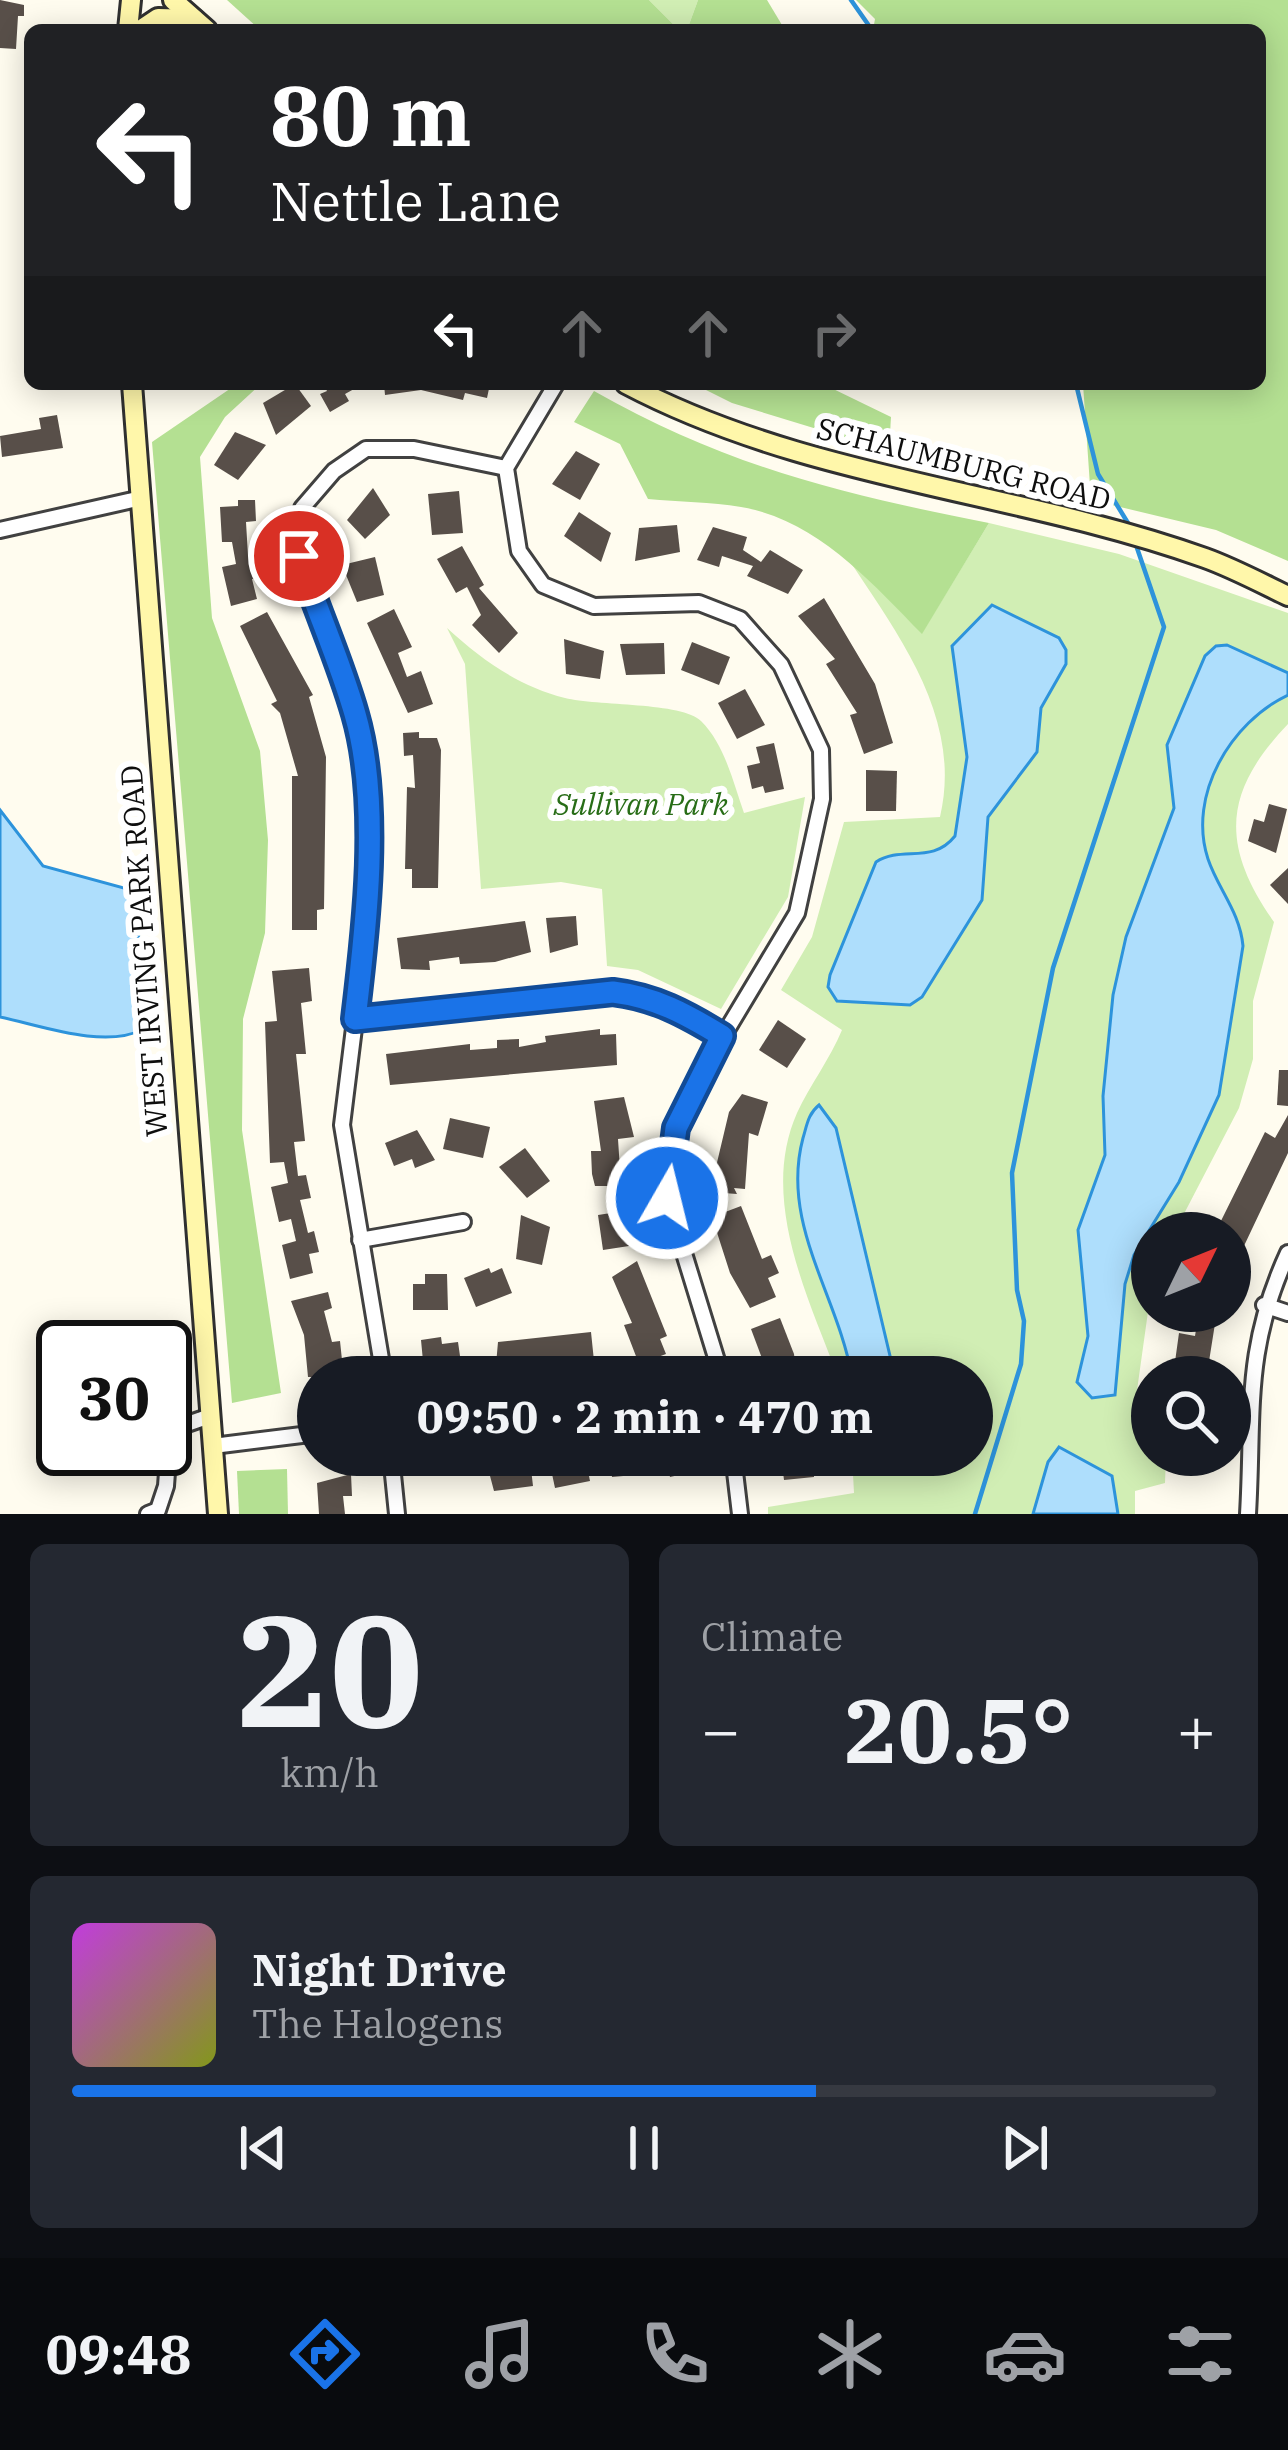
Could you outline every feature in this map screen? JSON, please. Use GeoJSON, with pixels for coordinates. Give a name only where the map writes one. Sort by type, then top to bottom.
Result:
{"type":"FeatureCollection","features":[{"type":"Feature","properties":{"kind":"main road"},"geometry":{"type":"LineString","coordinates":[[173,0],[200,24]]}},
{"type":"Feature","properties":{"kind":"main road"},"geometry":{"type":"LineString","coordinates":[[149,24],[158,18],[200,24]]}},
{"type":"Feature","properties":{"kind":"main road","name":"WEST IRVING PARK ROAD"},"geometry":{"type":"LineString","coordinates":[[131,390],[218,1514]]}},
{"type":"Feature","properties":{"kind":"main road","name":"SCHAUMBURG ROAD"},"geometry":{"type":"LineString","coordinates":[[637,390],[794,451],[1206,558],[1288,596]]}},
{"type":"Feature","properties":{"kind":"street"},"geometry":{"type":"LineString","coordinates":[[552,390],[506,468],[519,550],[543,585],[594,605],[699,603],[740,620],[768,645],[817,735],[825,773],[805,891],[676,1128],[667,1198],[716,1356]]}},
{"type":"Feature","properties":{"kind":"street"},"geometry":{"type":"LineString","coordinates":[[380,1356],[342,1125],[367,923],[368,820],[356,716],[299,556],[302,508],[334,471],[366,449],[414,449],[506,468]]}},
{"type":"Feature","properties":{"kind":"street"},"geometry":{"type":"LineString","coordinates":[[0,530],[137,499]]}},
{"type":"Feature","properties":{"kind":"street"},"geometry":{"type":"LineString","coordinates":[[355,1019],[613,992],[644,996],[722,1036]]}},
{"type":"Feature","properties":{"kind":"street"},"geometry":{"type":"LineString","coordinates":[[360,1240],[463,1222]]}},
{"type":"Feature","properties":{"kind":"street"},"geometry":{"type":"LineString","coordinates":[[1248,1514],[1248,1384],[1264,1305],[1288,1253]]}},
{"type":"Feature","properties":{"kind":"street"},"geometry":{"type":"LineString","coordinates":[[1264,1305],[1288,1313]]}},
{"type":"Feature","properties":{"kind":"street"},"geometry":{"type":"LineString","coordinates":[[148,1514],[158,1510],[166,1486],[170,1430],[210,1416]]}},
{"type":"Feature","properties":{"kind":"street"},"geometry":{"type":"LineString","coordinates":[[213,1446],[297,1436]]}},
{"type":"Feature","properties":{"kind":"street"},"geometry":{"type":"LineString","coordinates":[[394,1476],[397,1514]]}},
{"type":"Feature","properties":{"kind":"street"},"geometry":{"type":"LineString","coordinates":[[735,1476],[740,1514]]}},
{"type":"Feature","properties":{"kind":"green space"},"geometry":{"type":"Polygon","coordinates":[[[227,0],[649,0],[673,24],[253,24],[227,0]]]}},
{"type":"Feature","properties":{"kind":"green space"},"geometry":{"type":"Polygon","coordinates":[[[649,0],[698,0],[689,24],[673,24],[649,0]]]}},
{"type":"Feature","properties":{"kind":"green space"},"geometry":{"type":"Polygon","coordinates":[[[698,0],[767,0],[781,24],[689,24],[698,0]]]}},
{"type":"Feature","properties":{"kind":"green space"},"geometry":{"type":"Polygon","coordinates":[[[856,0],[1288,0],[1288,561],[1216,530],[1091,500],[1083,390],[1266,390],[1266,24],[874,24],[875,19],[856,0]]]}},
{"type":"Feature","properties":{"kind":"green space"},"geometry":{"type":"Polygon","coordinates":[[[228,390],[254,390],[225,417],[200,457],[212,618],[260,751],[268,840],[265,933],[243,1019],[242,1130],[281,1393],[232,1403],[152,442],[228,390]]]}},
{"type":"Feature","properties":{"kind":"green space"},"geometry":{"type":"Polygon","coordinates":[[[706,390],[835,390],[891,417],[889,451],[732,403],[706,390]]]}},
{"type":"Feature","properties":{"kind":"green space"},"geometry":{"type":"Polygon","coordinates":[[[594,391],[738,458],[883,501],[989,523],[922,634],[841,556],[794,525],[741,507],[648,499],[620,444],[574,422],[594,391]]]}},
{"type":"Feature","properties":{"kind":"green space"},"geometry":{"type":"Polygon","coordinates":[[[989,523],[1119,554],[1288,613],[1288,724],[1251,773],[1236,820],[1244,868],[1274,922],[1253,1001],[1253,1059],[1239,1108],[1185,1212],[1131,1212],[1131,1332],[1145,1332],[1142,1356],[1131,1356],[1131,1476],[1165,1476],[1165,1483],[1135,1491],[1135,1514],[768,1514],[768,1507],[854,1493],[853,1476],[993,1476],[993,1356],[830,1356],[802,1281],[785,1213],[783,1179],[797,1113],[842,1030],[781,990],[812,937],[844,822],[940,817],[945,781],[942,746],[922,680],[847,557],[922,633],[989,523]]]}},
{"type":"Feature","properties":{"kind":"green space","name":"Sullivan Park"},"geometry":{"type":"Polygon","coordinates":[[[447,628],[502,671],[548,693],[579,701],[658,707],[701,721],[727,764],[744,813],[805,797],[788,897],[721,1009],[638,970],[607,966],[602,889],[561,882],[481,889],[465,664],[447,628]]]}},
{"type":"Feature","properties":{"kind":"green space"},"geometry":{"type":"Polygon","coordinates":[[[287,1469],[288,1514],[239,1514],[237,1471],[287,1469]]]}},
{"type":"Feature","properties":{"kind":"water"},"geometry":{"type":"Polygon","coordinates":[[[992,605],[1059,638],[1066,650],[1066,664],[1041,708],[1037,752],[988,817],[982,900],[922,997],[910,1005],[837,1001],[828,987],[830,975],[876,862],[937,850],[955,836],[967,757],[952,646],[992,605]]]}},
{"type":"Feature","properties":{"kind":"water"},"geometry":{"type":"Polygon","coordinates":[[[1227,645],[1288,673],[1288,695],[1248,723],[1219,763],[1209,786],[1203,835],[1208,859],[1238,922],[1243,946],[1219,1095],[1161,1212],[1131,1212],[1131,1265],[1115,1395],[1092,1398],[1077,1382],[1088,1336],[1078,1230],[1105,1155],[1103,1096],[1113,995],[1126,937],[1174,808],[1167,745],[1205,656],[1216,646],[1227,645]]]}},
{"type":"Feature","properties":{"kind":"water"},"geometry":{"type":"Polygon","coordinates":[[[0,810],[43,866],[124,888],[138,908],[141,1030],[90,1036],[0,1017],[0,810]]]}},
{"type":"Feature","properties":{"kind":"water"},"geometry":{"type":"Polygon","coordinates":[[[819,1105],[836,1128],[890,1356],[847,1356],[814,1259],[799,1200],[798,1170],[812,1112],[819,1105]]]}},
{"type":"Feature","properties":{"kind":"water"},"geometry":{"type":"Polygon","coordinates":[[[1059,1447],[1112,1476],[1118,1514],[1033,1514],[1048,1462],[1059,1447]]]}},
{"type":"Feature","properties":{"kind":"building"},"geometry":{"type":"Polygon","coordinates":[[[0,0],[24,5],[24,16],[18,16],[16,49],[0,48],[0,0]]]}},
{"type":"Feature","properties":{"kind":"building"},"geometry":{"type":"Polygon","coordinates":[[[285,390],[299,390],[311,406],[276,435],[263,403],[285,390]]]}},
{"type":"Feature","properties":{"kind":"building"},"geometry":{"type":"Polygon","coordinates":[[[352,390],[345,394],[349,401],[330,412],[320,394],[352,390]]]}},
{"type":"Feature","properties":{"kind":"building"},"geometry":{"type":"Polygon","coordinates":[[[385,390],[421,390],[385,395],[385,390]]]}},
{"type":"Feature","properties":{"kind":"building"},"geometry":{"type":"Polygon","coordinates":[[[421,390],[489,390],[487,398],[465,393],[463,400],[421,390]]]}},
{"type":"Feature","properties":{"kind":"building"},"geometry":{"type":"Polygon","coordinates":[[[57,415],[63,448],[2,457],[0,436],[41,429],[39,418],[57,415]]]}},
{"type":"Feature","properties":{"kind":"building"},"geometry":{"type":"Polygon","coordinates":[[[235,432],[266,445],[238,480],[214,465],[235,432]]]}},
{"type":"Feature","properties":{"kind":"building"},"geometry":{"type":"Polygon","coordinates":[[[576,451],[600,464],[580,500],[552,484],[576,451]]]}},
{"type":"Feature","properties":{"kind":"building"},"geometry":{"type":"Polygon","coordinates":[[[373,488],[390,515],[365,539],[347,520],[373,488]]]}},
{"type":"Feature","properties":{"kind":"building"},"geometry":{"type":"Polygon","coordinates":[[[459,491],[463,533],[432,535],[428,494],[459,491]]]}},
{"type":"Feature","properties":{"kind":"building"},"geometry":{"type":"Polygon","coordinates":[[[238,500],[255,500],[256,521],[246,522],[248,556],[254,554],[260,577],[252,579],[257,599],[231,606],[222,567],[236,564],[232,542],[222,542],[220,507],[238,506],[238,500]]]}},
{"type":"Feature","properties":{"kind":"building"},"geometry":{"type":"Polygon","coordinates":[[[579,512],[611,533],[601,562],[564,536],[579,512]]]}},
{"type":"Feature","properties":{"kind":"building"},"geometry":{"type":"Polygon","coordinates":[[[677,525],[680,552],[635,561],[639,528],[677,525]]]}},
{"type":"Feature","properties":{"kind":"building"},"geometry":{"type":"Polygon","coordinates":[[[713,527],[747,537],[743,550],[761,562],[770,550],[803,570],[788,594],[747,576],[753,566],[722,556],[719,567],[697,560],[713,527]]]}},
{"type":"Feature","properties":{"kind":"building"},"geometry":{"type":"Polygon","coordinates":[[[462,546],[484,585],[479,588],[518,633],[499,653],[472,625],[481,615],[467,587],[456,593],[437,559],[462,546]]]}},
{"type":"Feature","properties":{"kind":"building"},"geometry":{"type":"Polygon","coordinates":[[[375,557],[384,595],[357,602],[342,565],[375,557]]]}},
{"type":"Feature","properties":{"kind":"building"},"geometry":{"type":"Polygon","coordinates":[[[824,598],[875,684],[893,743],[864,754],[850,715],[857,713],[826,664],[835,659],[798,616],[824,598]]]}},
{"type":"Feature","properties":{"kind":"building"},"geometry":{"type":"Polygon","coordinates":[[[394,609],[412,647],[398,653],[407,677],[421,671],[433,704],[408,713],[367,623],[394,609]]]}},
{"type":"Feature","properties":{"kind":"building"},"geometry":{"type":"Polygon","coordinates":[[[267,612],[313,695],[309,697],[326,757],[324,909],[317,910],[317,930],[292,930],[292,776],[298,776],[280,713],[271,704],[277,701],[240,626],[267,612]]]}},
{"type":"Feature","properties":{"kind":"building"},"geometry":{"type":"Polygon","coordinates":[[[564,639],[604,651],[600,679],[566,674],[564,639]]]}},
{"type":"Feature","properties":{"kind":"building"},"geometry":{"type":"Polygon","coordinates":[[[692,642],[730,657],[719,685],[681,670],[692,642]]]}},
{"type":"Feature","properties":{"kind":"building"},"geometry":{"type":"Polygon","coordinates":[[[664,643],[665,674],[626,675],[620,644],[664,643]]]}},
{"type":"Feature","properties":{"kind":"building"},"geometry":{"type":"Polygon","coordinates":[[[745,689],[765,725],[737,739],[718,703],[745,689]]]}},
{"type":"Feature","properties":{"kind":"building"},"geometry":{"type":"Polygon","coordinates":[[[419,732],[419,738],[437,738],[441,750],[438,888],[412,888],[412,869],[405,869],[407,787],[415,788],[413,755],[404,756],[403,733],[419,732]]]}},
{"type":"Feature","properties":{"kind":"building"},"geometry":{"type":"Polygon","coordinates":[[[774,743],[784,789],[765,793],[763,786],[752,789],[747,766],[760,763],[756,747],[774,743]]]}},
{"type":"Feature","properties":{"kind":"building"},"geometry":{"type":"Polygon","coordinates":[[[866,770],[897,771],[896,811],[866,811],[866,770]]]}},
{"type":"Feature","properties":{"kind":"building"},"geometry":{"type":"Polygon","coordinates":[[[1269,804],[1287,809],[1276,853],[1248,841],[1254,819],[1264,822],[1269,804]]]}},
{"type":"Feature","properties":{"kind":"building"},"geometry":{"type":"Polygon","coordinates":[[[1288,868],[1288,904],[1270,885],[1288,868]]]}},
{"type":"Feature","properties":{"kind":"building"},"geometry":{"type":"Polygon","coordinates":[[[576,916],[578,945],[550,953],[546,918],[576,916]]]}},
{"type":"Feature","properties":{"kind":"building"},"geometry":{"type":"Polygon","coordinates":[[[525,921],[531,952],[495,962],[460,964],[459,957],[429,961],[430,970],[401,969],[397,938],[525,921]]]}},
{"type":"Feature","properties":{"kind":"building"},"geometry":{"type":"Polygon","coordinates":[[[309,968],[312,1001],[301,1003],[306,1054],[296,1054],[305,1141],[294,1142],[298,1176],[306,1175],[311,1198],[300,1200],[308,1233],[314,1231],[319,1252],[309,1254],[313,1273],[290,1279],[282,1245],[296,1241],[291,1219],[279,1222],[271,1187],[288,1183],[284,1162],[270,1163],[265,1022],[277,1021],[272,971],[309,968]]]}},
{"type":"Feature","properties":{"kind":"building"},"geometry":{"type":"Polygon","coordinates":[[[778,1020],[806,1039],[787,1068],[759,1050],[778,1020]]]}},
{"type":"Feature","properties":{"kind":"building"},"geometry":{"type":"Polygon","coordinates":[[[600,1029],[600,1035],[616,1034],[617,1065],[390,1085],[386,1054],[470,1044],[470,1050],[497,1048],[497,1040],[519,1039],[519,1047],[546,1042],[545,1036],[600,1029]]]}},
{"type":"Feature","properties":{"kind":"building"},"geometry":{"type":"Polygon","coordinates":[[[1279,1070],[1288,1070],[1288,1106],[1277,1105],[1279,1070]]]}},
{"type":"Feature","properties":{"kind":"building"},"geometry":{"type":"Polygon","coordinates":[[[742,1094],[768,1102],[758,1136],[749,1133],[745,1189],[734,1188],[737,1194],[710,1192],[729,1112],[742,1094]]]}},
{"type":"Feature","properties":{"kind":"building"},"geometry":{"type":"Polygon","coordinates":[[[624,1097],[634,1137],[618,1139],[620,1170],[628,1170],[633,1226],[627,1227],[629,1246],[603,1250],[598,1215],[611,1213],[609,1186],[595,1186],[592,1174],[591,1151],[601,1151],[594,1101],[624,1097]]]}},
{"type":"Feature","properties":{"kind":"building"},"geometry":{"type":"Polygon","coordinates":[[[1288,1115],[1288,1153],[1251,1231],[1251,1212],[1225,1212],[1265,1132],[1275,1138],[1288,1115]]]}},
{"type":"Feature","properties":{"kind":"building"},"geometry":{"type":"Polygon","coordinates":[[[450,1118],[490,1127],[483,1158],[443,1149],[450,1118]]]}},
{"type":"Feature","properties":{"kind":"building"},"geometry":{"type":"Polygon","coordinates":[[[417,1130],[435,1160],[415,1168],[412,1159],[394,1166],[385,1143],[417,1130]]]}},
{"type":"Feature","properties":{"kind":"building"},"geometry":{"type":"Polygon","coordinates":[[[525,1148],[550,1181],[527,1198],[499,1167],[525,1148]]]}},
{"type":"Feature","properties":{"kind":"building"},"geometry":{"type":"Polygon","coordinates":[[[741,1206],[762,1259],[771,1255],[779,1273],[768,1278],[776,1297],[750,1308],[730,1273],[712,1217],[741,1206]]]}},
{"type":"Feature","properties":{"kind":"building"},"geometry":{"type":"Polygon","coordinates":[[[521,1215],[550,1227],[542,1265],[516,1259],[521,1215]]]}},
{"type":"Feature","properties":{"kind":"building"},"geometry":{"type":"Polygon","coordinates":[[[637,1261],[667,1336],[660,1339],[666,1354],[636,1356],[624,1325],[632,1323],[612,1277],[637,1261]]]}},
{"type":"Feature","properties":{"kind":"building"},"geometry":{"type":"Polygon","coordinates":[[[489,1268],[491,1273],[502,1268],[512,1293],[476,1307],[464,1278],[489,1268]]]}},
{"type":"Feature","properties":{"kind":"building"},"geometry":{"type":"Polygon","coordinates":[[[425,1274],[447,1274],[448,1310],[413,1310],[413,1284],[425,1284],[425,1274]]]}},
{"type":"Feature","properties":{"kind":"building"},"geometry":{"type":"Polygon","coordinates":[[[328,1292],[332,1308],[324,1311],[332,1342],[340,1341],[342,1356],[306,1356],[291,1301],[328,1292]]]}},
{"type":"Feature","properties":{"kind":"building"},"geometry":{"type":"Polygon","coordinates":[[[780,1318],[794,1356],[761,1356],[751,1329],[780,1318]]]}},
{"type":"Feature","properties":{"kind":"building"},"geometry":{"type":"Polygon","coordinates":[[[591,1332],[593,1356],[497,1356],[498,1342],[591,1332]]]}},
{"type":"Feature","properties":{"kind":"building"},"geometry":{"type":"Polygon","coordinates":[[[1196,1332],[1214,1332],[1210,1356],[1176,1356],[1179,1333],[1195,1336],[1196,1332]]]}},
{"type":"Feature","properties":{"kind":"building"},"geometry":{"type":"Polygon","coordinates":[[[441,1337],[442,1344],[458,1342],[460,1356],[423,1356],[421,1340],[441,1337]]]}},
{"type":"Feature","properties":{"kind":"building"},"geometry":{"type":"Polygon","coordinates":[[[351,1476],[352,1496],[343,1496],[345,1514],[319,1514],[317,1483],[351,1476]]]}},
{"type":"Feature","properties":{"kind":"building"},"geometry":{"type":"Polygon","coordinates":[[[490,1476],[532,1476],[533,1486],[494,1491],[490,1476]]]}},
{"type":"Feature","properties":{"kind":"building"},"geometry":{"type":"Polygon","coordinates":[[[552,1476],[589,1476],[590,1481],[555,1488],[552,1476]]]}},
{"type":"Feature","properties":{"kind":"waterway"},"geometry":{"type":"LineString","coordinates":[[851,0],[868,24]]}},
{"type":"Feature","properties":{"kind":"waterway"},"geometry":{"type":"LineString","coordinates":[[1077,390],[1098,474],[1131,528]]}},
{"type":"Feature","properties":{"kind":"waterway"},"geometry":{"type":"LineString","coordinates":[[975,1514],[1021,1364],[1024,1321],[1017,1290],[1012,1173],[1053,968],[1164,627],[1136,545]]}},
{"type":"Feature","properties":{"kind":"route"},"geometry":{"type":"LineString","coordinates":[[299,556],[356,716],[368,820],[367,923],[355,1019],[613,992],[644,996],[683,1012],[722,1036],[676,1128],[667,1198]]}}]}
